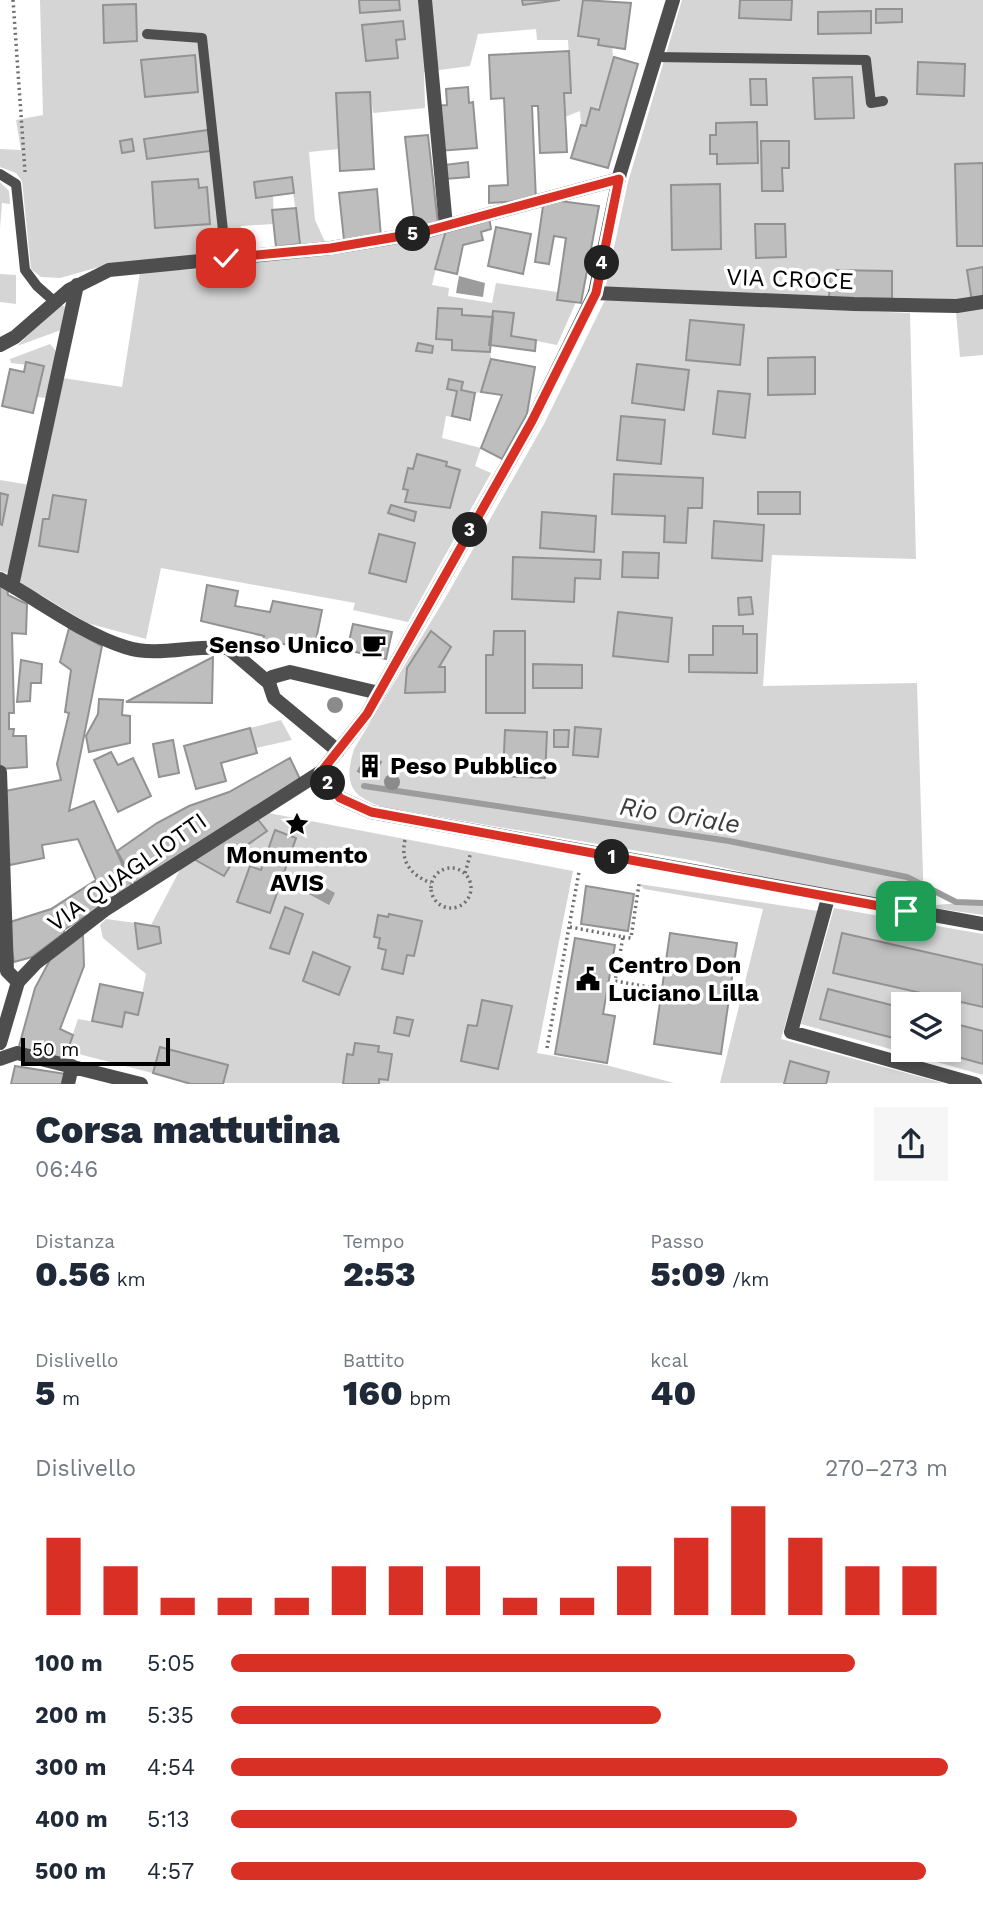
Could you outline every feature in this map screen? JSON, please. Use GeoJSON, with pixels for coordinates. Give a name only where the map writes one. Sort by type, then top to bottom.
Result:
{"type":"FeatureCollection","features":[{"type":"Feature","properties":{"kind":"street"},"geometry":{"type":"LineString","coordinates":[[425,0],[446,226]]}},
{"type":"Feature","properties":{"kind":"street","name":"VIA QUAGLIOTTI"},"geometry":{"type":"LineString","coordinates":[[0,1043],[18,982],[36,963],[106,909],[321,772],[379,693],[532,421],[596,293],[619,179],[673,0]]}},
{"type":"Feature","properties":{"kind":"street"},"geometry":{"type":"LineString","coordinates":[[0,345],[15,337],[77,285],[110,270],[331,248],[446,226],[619,179]]}},
{"type":"Feature","properties":{"kind":"street"},"geometry":{"type":"LineString","coordinates":[[77,285],[6,582],[125,647],[156,651],[228,648],[269,682],[274,698],[338,751]]}},
{"type":"Feature","properties":{"kind":"street","name":"VIA CROCE"},"geometry":{"type":"LineString","coordinates":[[596,293],[841,304],[957,306],[983,302]]}},
{"type":"Feature","properties":{"kind":"street"},"geometry":{"type":"LineString","coordinates":[[269,682],[276,674],[289,672],[379,693]]}},
{"type":"Feature","properties":{"kind":"street"},"geometry":{"type":"LineString","coordinates":[[0,772],[8,971],[18,982]]}},
{"type":"Feature","properties":{"kind":"street"},"geometry":{"type":"LineString","coordinates":[[321,772],[340,798],[371,812],[828,898],[983,924]]}},
{"type":"Feature","properties":{"kind":"street"},"geometry":{"type":"LineString","coordinates":[[828,898],[791,1032],[975,1083]]}},
{"type":"Feature","properties":{"kind":"street"},"geometry":{"type":"LineString","coordinates":[[0,1059],[18,1053],[141,1083]]}},
{"type":"Feature","properties":{"kind":"street"},"geometry":{"type":"LineString","coordinates":[[68,1083],[72,1066]]}},
{"type":"Feature","properties":{"kind":"lane"},"geometry":{"type":"LineString","coordinates":[[147,34],[202,37],[226,258]]}},
{"type":"Feature","properties":{"kind":"lane"},"geometry":{"type":"LineString","coordinates":[[655,57],[866,60],[871,103],[883,101]]}},
{"type":"Feature","properties":{"kind":"lane"},"geometry":{"type":"LineString","coordinates":[[0,174],[16,184],[21,209],[25,270],[37,286],[55,302]]}},
{"type":"Feature","properties":{"kind":"path"},"geometry":{"type":"LineString","coordinates":[[13,0],[23,111],[25,170],[21,209]]}},
{"type":"Feature","properties":{"kind":"path"},"geometry":{"type":"LineString","coordinates":[[405,840],[405,863],[414,875],[431,883],[436,901],[454,908],[470,895],[470,882],[465,873],[457,868],[444,869],[431,883]]}},
{"type":"Feature","properties":{"kind":"path"},"geometry":{"type":"LineString","coordinates":[[465,873],[471,852]]}},
{"type":"Feature","properties":{"kind":"path"},"geometry":{"type":"LineString","coordinates":[[547,1048],[579,872]]}},
{"type":"Feature","properties":{"kind":"path"},"geometry":{"type":"LineString","coordinates":[[570,927],[631,938],[639,884]]}},
{"type":"Feature","properties":{"kind":"path"},"geometry":{"type":"LineString","coordinates":[[623,937],[615,981],[655,988]]}},
{"type":"Feature","properties":{"kind":"shaded area"},"geometry":{"type":"Polygon","coordinates":[[[40,0],[583,0],[599,39],[598,45],[612,47],[612,67],[597,109],[586,126],[581,125],[580,111],[565,117],[564,93],[571,92],[568,40],[537,40],[536,29],[478,34],[470,66],[424,72],[425,108],[373,113],[370,92],[336,94],[339,149],[309,152],[315,220],[326,244],[300,244],[291,177],[254,182],[256,198],[273,196],[274,224],[241,226],[240,241],[235,249],[212,255],[106,265],[60,278],[41,277],[31,269],[22,181],[16,173],[0,167],[0,149],[21,150],[16,120],[43,115],[40,0]]]}},
{"type":"Feature","properties":{"kind":"shaded area"},"geometry":{"type":"Polygon","coordinates":[[[682,0],[983,0],[983,300],[605,290],[628,182],[682,0]]]}},
{"type":"Feature","properties":{"kind":"shaded area"},"geometry":{"type":"Polygon","coordinates":[[[0,182],[9,191],[10,204],[2,203],[0,228],[0,182]]]}},
{"type":"Feature","properties":{"kind":"shaded area"},"geometry":{"type":"Polygon","coordinates":[[[444,234],[432,285],[449,288],[448,296],[492,303],[496,283],[557,292],[558,300],[576,302],[557,345],[511,336],[514,313],[493,311],[489,345],[491,359],[481,392],[475,393],[470,420],[446,416],[442,438],[481,448],[475,466],[491,473],[408,622],[353,610],[355,603],[161,568],[146,639],[87,623],[18,581],[63,378],[122,387],[140,272],[217,268],[444,234]]]}},
{"type":"Feature","properties":{"kind":"shaded area"},"geometry":{"type":"Polygon","coordinates":[[[0,274],[16,275],[16,304],[0,302],[0,274]]]}},
{"type":"Feature","properties":{"kind":"shaded area"},"geometry":{"type":"Polygon","coordinates":[[[459,276],[485,283],[483,297],[456,293],[459,276]]]}},
{"type":"Feature","properties":{"kind":"shaded area"},"geometry":{"type":"Polygon","coordinates":[[[605,300],[910,313],[916,559],[772,555],[763,686],[917,683],[924,906],[983,901],[983,915],[830,893],[696,861],[383,807],[356,793],[350,779],[354,749],[447,595],[544,424],[605,300]]]}},
{"type":"Feature","properties":{"kind":"shaded area"},"geometry":{"type":"Polygon","coordinates":[[[60,304],[67,308],[61,330],[17,346],[60,304]]]}},
{"type":"Feature","properties":{"kind":"shaded area"},"geometry":{"type":"Polygon","coordinates":[[[983,308],[983,355],[960,357],[956,312],[983,308]]]}},
{"type":"Feature","properties":{"kind":"shaded area"},"geometry":{"type":"Polygon","coordinates":[[[50,344],[57,352],[46,398],[37,397],[44,367],[11,363],[10,359],[50,344]]]}},
{"type":"Feature","properties":{"kind":"shaded area"},"geometry":{"type":"Polygon","coordinates":[[[0,480],[30,485],[12,565],[7,573],[0,571],[0,480]]]}},
{"type":"Feature","properties":{"kind":"shaded area"},"geometry":{"type":"Polygon","coordinates":[[[281,720],[292,740],[256,748],[250,728],[281,720]]]}},
{"type":"Feature","properties":{"kind":"shaded area"},"geometry":{"type":"Polygon","coordinates":[[[258,811],[573,871],[537,1053],[606,1065],[674,1083],[191,1083],[67,1051],[78,1019],[122,1027],[125,1012],[138,1014],[146,974],[103,938],[100,925],[106,919],[151,925],[183,864],[258,811]]]}},
{"type":"Feature","properties":{"kind":"shaded area"},"geometry":{"type":"Polygon","coordinates":[[[314,881],[335,893],[329,905],[307,893],[314,881]]]}},
{"type":"Feature","properties":{"kind":"shaded area"},"geometry":{"type":"Polygon","coordinates":[[[639,884],[818,911],[781,1039],[943,1083],[720,1083],[763,909],[644,889],[639,884]]]}},
{"type":"Feature","properties":{"kind":"shaded area"},"geometry":{"type":"Polygon","coordinates":[[[834,908],[983,934],[983,1075],[937,1062],[961,1062],[961,992],[891,992],[891,1049],[801,1024],[834,908]]]}},
{"type":"Feature","properties":{"kind":"building"},"geometry":{"type":"Polygon","coordinates":[[[359,0],[399,0],[400,10],[360,13],[359,0]]]}},
{"type":"Feature","properties":{"kind":"building"},"geometry":{"type":"Polygon","coordinates":[[[522,0],[560,0],[523,5],[522,0]]]}},
{"type":"Feature","properties":{"kind":"building"},"geometry":{"type":"Polygon","coordinates":[[[583,0],[631,3],[625,49],[598,45],[599,39],[578,36],[583,0]]]}},
{"type":"Feature","properties":{"kind":"building"},"geometry":{"type":"Polygon","coordinates":[[[740,0],[792,0],[791,20],[739,18],[740,0]]]}},
{"type":"Feature","properties":{"kind":"building"},"geometry":{"type":"Polygon","coordinates":[[[136,4],[137,41],[104,43],[103,5],[136,4]]]}},
{"type":"Feature","properties":{"kind":"building"},"geometry":{"type":"Polygon","coordinates":[[[876,9],[902,9],[902,22],[876,23],[876,9]]]}},
{"type":"Feature","properties":{"kind":"building"},"geometry":{"type":"Polygon","coordinates":[[[871,11],[871,33],[818,34],[818,12],[871,11]]]}},
{"type":"Feature","properties":{"kind":"building"},"geometry":{"type":"Polygon","coordinates":[[[403,21],[405,39],[396,40],[398,58],[366,61],[362,25],[403,21]]]}},
{"type":"Feature","properties":{"kind":"building"},"geometry":{"type":"Polygon","coordinates":[[[569,51],[571,93],[564,93],[567,152],[540,153],[538,106],[532,106],[536,200],[489,203],[489,186],[508,185],[504,98],[491,99],[489,55],[569,51]]]}},
{"type":"Feature","properties":{"kind":"building"},"geometry":{"type":"Polygon","coordinates":[[[195,55],[198,92],[145,97],[141,60],[195,55]]]}},
{"type":"Feature","properties":{"kind":"building"},"geometry":{"type":"Polygon","coordinates":[[[614,57],[638,64],[608,168],[571,158],[581,125],[586,126],[591,108],[599,110],[614,57]]]}},
{"type":"Feature","properties":{"kind":"building"},"geometry":{"type":"Polygon","coordinates":[[[918,62],[965,64],[964,96],[917,94],[918,62]]]}},
{"type":"Feature","properties":{"kind":"building"},"geometry":{"type":"Polygon","coordinates":[[[852,77],[854,118],[815,119],[813,78],[852,77]]]}},
{"type":"Feature","properties":{"kind":"building"},"geometry":{"type":"Polygon","coordinates":[[[750,79],[766,79],[767,105],[751,105],[750,79]]]}},
{"type":"Feature","properties":{"kind":"building"},"geometry":{"type":"Polygon","coordinates":[[[468,87],[469,103],[473,102],[477,148],[438,151],[435,106],[447,105],[446,89],[468,87]]]}},
{"type":"Feature","properties":{"kind":"building"},"geometry":{"type":"Polygon","coordinates":[[[370,92],[374,169],[340,171],[336,93],[370,92]]]}},
{"type":"Feature","properties":{"kind":"building"},"geometry":{"type":"Polygon","coordinates":[[[757,122],[758,163],[717,164],[717,154],[710,154],[710,135],[716,135],[716,123],[757,122]]]}},
{"type":"Feature","properties":{"kind":"building"},"geometry":{"type":"Polygon","coordinates":[[[208,130],[211,151],[147,159],[144,139],[208,130]]]}},
{"type":"Feature","properties":{"kind":"building"},"geometry":{"type":"Polygon","coordinates":[[[428,135],[438,224],[415,227],[405,137],[428,135]]]}},
{"type":"Feature","properties":{"kind":"building"},"geometry":{"type":"Polygon","coordinates":[[[132,139],[134,151],[122,153],[120,141],[132,139]]]}},
{"type":"Feature","properties":{"kind":"building"},"geometry":{"type":"Polygon","coordinates":[[[761,141],[789,141],[789,168],[782,168],[783,191],[762,191],[761,141]]]}},
{"type":"Feature","properties":{"kind":"building"},"geometry":{"type":"Polygon","coordinates":[[[468,162],[469,177],[445,179],[444,165],[468,162]]]}},
{"type":"Feature","properties":{"kind":"building"},"geometry":{"type":"Polygon","coordinates":[[[983,163],[983,246],[957,246],[955,164],[983,163]]]}},
{"type":"Feature","properties":{"kind":"building"},"geometry":{"type":"Polygon","coordinates":[[[292,177],[294,193],[256,198],[254,182],[292,177]]]}},
{"type":"Feature","properties":{"kind":"building"},"geometry":{"type":"Polygon","coordinates":[[[198,179],[199,188],[207,187],[210,224],[155,228],[152,182],[198,179]]]}},
{"type":"Feature","properties":{"kind":"building"},"geometry":{"type":"Polygon","coordinates":[[[720,184],[721,249],[672,250],[671,185],[720,184]]]}},
{"type":"Feature","properties":{"kind":"building"},"geometry":{"type":"Polygon","coordinates":[[[377,189],[381,237],[344,240],[339,193],[377,189]]]}},
{"type":"Feature","properties":{"kind":"building"},"geometry":{"type":"Polygon","coordinates":[[[544,199],[599,206],[581,303],[557,300],[566,238],[554,236],[549,264],[535,262],[544,199]]]}},
{"type":"Feature","properties":{"kind":"building"},"geometry":{"type":"Polygon","coordinates":[[[296,208],[300,244],[276,247],[272,210],[296,208]]]}},
{"type":"Feature","properties":{"kind":"building"},"geometry":{"type":"Polygon","coordinates":[[[489,217],[491,229],[481,232],[483,240],[463,245],[457,274],[435,269],[446,230],[489,217]]]}},
{"type":"Feature","properties":{"kind":"building"},"geometry":{"type":"Polygon","coordinates":[[[755,224],[785,224],[786,257],[756,258],[755,224]]]}},
{"type":"Feature","properties":{"kind":"building"},"geometry":{"type":"Polygon","coordinates":[[[496,227],[531,234],[523,274],[488,266],[496,227]]]}},
{"type":"Feature","properties":{"kind":"building"},"geometry":{"type":"Polygon","coordinates":[[[983,267],[983,300],[972,302],[967,270],[983,267]]]}},
{"type":"Feature","properties":{"kind":"building"},"geometry":{"type":"Polygon","coordinates":[[[830,270],[892,271],[892,303],[829,301],[830,270]]]}},
{"type":"Feature","properties":{"kind":"building"},"geometry":{"type":"Polygon","coordinates":[[[438,308],[462,309],[462,315],[493,317],[490,352],[452,350],[452,340],[436,339],[438,308]]]}},
{"type":"Feature","properties":{"kind":"building"},"geometry":{"type":"Polygon","coordinates":[[[493,311],[514,313],[511,336],[536,340],[535,351],[489,345],[493,311]]]}},
{"type":"Feature","properties":{"kind":"building"},"geometry":{"type":"Polygon","coordinates":[[[690,320],[744,325],[740,365],[686,360],[690,320]]]}},
{"type":"Feature","properties":{"kind":"building"},"geometry":{"type":"Polygon","coordinates":[[[418,343],[433,346],[432,353],[416,351],[418,343]]]}},
{"type":"Feature","properties":{"kind":"building"},"geometry":{"type":"Polygon","coordinates":[[[815,357],[815,394],[768,395],[768,358],[815,357]]]}},
{"type":"Feature","properties":{"kind":"building"},"geometry":{"type":"Polygon","coordinates":[[[491,359],[535,367],[527,414],[502,459],[481,448],[502,395],[481,392],[491,359]]]}},
{"type":"Feature","properties":{"kind":"building"},"geometry":{"type":"Polygon","coordinates":[[[26,362],[44,366],[33,413],[2,406],[10,369],[24,372],[26,362]]]}},
{"type":"Feature","properties":{"kind":"building"},"geometry":{"type":"Polygon","coordinates":[[[637,364],[689,370],[684,410],[632,403],[637,364]]]}},
{"type":"Feature","properties":{"kind":"building"},"geometry":{"type":"Polygon","coordinates":[[[449,379],[463,382],[461,390],[475,393],[470,420],[452,416],[457,391],[447,389],[449,379]]]}},
{"type":"Feature","properties":{"kind":"building"},"geometry":{"type":"Polygon","coordinates":[[[718,391],[750,394],[745,438],[713,434],[718,391]]]}},
{"type":"Feature","properties":{"kind":"building"},"geometry":{"type":"Polygon","coordinates":[[[621,416],[665,420],[661,464],[617,460],[621,416]]]}},
{"type":"Feature","properties":{"kind":"building"},"geometry":{"type":"Polygon","coordinates":[[[417,454],[447,462],[446,466],[460,470],[450,508],[405,502],[408,490],[403,489],[408,468],[413,469],[417,454]]]}},
{"type":"Feature","properties":{"kind":"building"},"geometry":{"type":"Polygon","coordinates":[[[614,474],[703,478],[702,508],[688,508],[686,543],[664,542],[665,516],[612,514],[614,474]]]}},
{"type":"Feature","properties":{"kind":"building"},"geometry":{"type":"Polygon","coordinates":[[[758,492],[800,492],[800,514],[758,514],[758,492]]]}},
{"type":"Feature","properties":{"kind":"building"},"geometry":{"type":"Polygon","coordinates":[[[0,493],[8,495],[2,525],[0,524],[0,493]]]}},
{"type":"Feature","properties":{"kind":"building"},"geometry":{"type":"Polygon","coordinates":[[[53,495],[86,500],[78,552],[39,546],[43,519],[49,519],[53,495]]]}},
{"type":"Feature","properties":{"kind":"building"},"geometry":{"type":"Polygon","coordinates":[[[391,505],[416,512],[414,521],[388,513],[391,505]]]}},
{"type":"Feature","properties":{"kind":"building"},"geometry":{"type":"Polygon","coordinates":[[[542,512],[596,516],[594,552],[540,548],[542,512]]]}},
{"type":"Feature","properties":{"kind":"building"},"geometry":{"type":"Polygon","coordinates":[[[714,521],[764,525],[762,561],[712,558],[714,521]]]}},
{"type":"Feature","properties":{"kind":"building"},"geometry":{"type":"Polygon","coordinates":[[[379,534],[415,543],[406,582],[369,573],[379,534]]]}},
{"type":"Feature","properties":{"kind":"building"},"geometry":{"type":"Polygon","coordinates":[[[623,552],[659,553],[658,578],[622,577],[623,552]]]}},
{"type":"Feature","properties":{"kind":"building"},"geometry":{"type":"Polygon","coordinates":[[[513,557],[601,560],[600,579],[575,578],[574,602],[512,599],[513,557]]]}},
{"type":"Feature","properties":{"kind":"building"},"geometry":{"type":"Polygon","coordinates":[[[207,585],[238,591],[235,606],[270,612],[273,601],[322,610],[314,650],[263,640],[264,636],[201,621],[207,585]]]}},
{"type":"Feature","properties":{"kind":"building"},"geometry":{"type":"Polygon","coordinates":[[[7,586],[8,595],[27,604],[26,634],[12,633],[14,713],[9,713],[9,729],[14,729],[13,736],[26,736],[27,767],[0,769],[0,587],[7,586]]]}},
{"type":"Feature","properties":{"kind":"building"},"geometry":{"type":"Polygon","coordinates":[[[751,597],[753,614],[739,615],[738,598],[751,597]]]}},
{"type":"Feature","properties":{"kind":"building"},"geometry":{"type":"Polygon","coordinates":[[[618,612],[672,618],[668,662],[613,656],[618,612]]]}},
{"type":"Feature","properties":{"kind":"building"},"geometry":{"type":"Polygon","coordinates":[[[353,624],[392,632],[386,659],[347,650],[353,624]]]}},
{"type":"Feature","properties":{"kind":"building"},"geometry":{"type":"Polygon","coordinates":[[[713,626],[743,626],[743,634],[757,634],[757,673],[689,672],[689,655],[713,655],[713,626]]]}},
{"type":"Feature","properties":{"kind":"building"},"geometry":{"type":"Polygon","coordinates":[[[69,628],[102,646],[69,811],[94,801],[132,886],[64,930],[64,933],[32,957],[14,962],[7,923],[51,909],[96,880],[78,839],[42,845],[44,858],[10,865],[3,847],[5,791],[61,780],[57,764],[69,713],[65,712],[71,670],[60,662],[69,628]]]}},
{"type":"Feature","properties":{"kind":"building"},"geometry":{"type":"Polygon","coordinates":[[[431,631],[451,647],[439,667],[445,667],[445,692],[405,693],[407,668],[431,631]]]}},
{"type":"Feature","properties":{"kind":"building"},"geometry":{"type":"Polygon","coordinates":[[[494,631],[525,631],[525,713],[486,713],[486,655],[493,655],[494,631]]]}},
{"type":"Feature","properties":{"kind":"building"},"geometry":{"type":"Polygon","coordinates":[[[213,657],[212,703],[126,702],[213,657]]]}},
{"type":"Feature","properties":{"kind":"building"},"geometry":{"type":"Polygon","coordinates":[[[21,660],[42,664],[41,683],[31,683],[30,701],[17,702],[21,660]]]}},
{"type":"Feature","properties":{"kind":"building"},"geometry":{"type":"Polygon","coordinates":[[[533,664],[582,665],[582,688],[533,688],[533,664]]]}},
{"type":"Feature","properties":{"kind":"building"},"geometry":{"type":"Polygon","coordinates":[[[99,699],[123,700],[122,715],[130,716],[130,743],[89,752],[86,736],[98,714],[99,699]]]}},
{"type":"Feature","properties":{"kind":"building"},"geometry":{"type":"Polygon","coordinates":[[[575,727],[601,729],[598,757],[573,755],[575,727]]]}},
{"type":"Feature","properties":{"kind":"building"},"geometry":{"type":"Polygon","coordinates":[[[250,728],[257,753],[221,763],[226,781],[196,789],[184,746],[250,728]]]}},
{"type":"Feature","properties":{"kind":"building"},"geometry":{"type":"Polygon","coordinates":[[[505,730],[547,732],[545,778],[503,776],[505,730]]]}},
{"type":"Feature","properties":{"kind":"building"},"geometry":{"type":"Polygon","coordinates":[[[554,730],[569,730],[568,747],[554,747],[554,730]]]}},
{"type":"Feature","properties":{"kind":"building"},"geometry":{"type":"Polygon","coordinates":[[[173,740],[179,773],[159,777],[153,744],[173,740]]]}},
{"type":"Feature","properties":{"kind":"building"},"geometry":{"type":"Polygon","coordinates":[[[111,752],[118,765],[133,758],[151,796],[118,812],[94,760],[111,752]]]}},
{"type":"Feature","properties":{"kind":"building","name":"Peso Pubblico"},"geometry":{"type":"Polygon","coordinates":[[[368,754],[381,762],[371,778],[358,771],[368,754]]]}},
{"type":"Feature","properties":{"kind":"building"},"geometry":{"type":"Polygon","coordinates":[[[290,758],[300,779],[135,883],[117,851],[157,823],[189,806],[229,792],[290,758]]]}},
{"type":"Feature","properties":{"kind":"building"},"geometry":{"type":"Polygon","coordinates":[[[256,817],[267,831],[240,850],[224,876],[192,858],[256,817]]]}},
{"type":"Feature","properties":{"kind":"building"},"geometry":{"type":"Polygon","coordinates":[[[275,830],[296,838],[270,913],[237,902],[250,866],[261,870],[275,830]]]}},
{"type":"Feature","properties":{"kind":"building"},"geometry":{"type":"Polygon","coordinates":[[[586,886],[634,894],[628,931],[581,924],[586,886]]]}},
{"type":"Feature","properties":{"kind":"building"},"geometry":{"type":"Polygon","coordinates":[[[285,907],[303,914],[289,954],[270,948],[285,907]]]}},
{"type":"Feature","properties":{"kind":"building"},"geometry":{"type":"Polygon","coordinates":[[[389,914],[422,921],[414,956],[407,955],[403,974],[382,969],[386,950],[378,948],[380,938],[374,937],[378,915],[388,917],[389,914]]]}},
{"type":"Feature","properties":{"kind":"building"},"geometry":{"type":"Polygon","coordinates":[[[135,923],[159,927],[161,943],[138,949],[135,923]]]}},
{"type":"Feature","properties":{"kind":"building"},"geometry":{"type":"Polygon","coordinates":[[[670,933],[737,943],[721,1054],[654,1044],[670,933]]]}},
{"type":"Feature","properties":{"kind":"building"},"geometry":{"type":"Polygon","coordinates":[[[842,933],[983,965],[983,1007],[961,1002],[961,992],[917,992],[833,973],[842,933]]]}},
{"type":"Feature","properties":{"kind":"building"},"geometry":{"type":"Polygon","coordinates":[[[83,935],[84,966],[60,1029],[73,1035],[64,1060],[18,1050],[35,988],[50,960],[83,935]]]}},
{"type":"Feature","properties":{"kind":"building","name":"Centro Don Luciano Lilla"},"geometry":{"type":"Polygon","coordinates":[[[575,938],[615,945],[603,1014],[615,1016],[607,1063],[555,1054],[575,938]]]}},
{"type":"Feature","properties":{"kind":"building"},"geometry":{"type":"Polygon","coordinates":[[[313,952],[350,967],[339,995],[303,981],[313,952]]]}},
{"type":"Feature","properties":{"kind":"building"},"geometry":{"type":"Polygon","coordinates":[[[100,984],[143,993],[138,1015],[125,1012],[122,1027],[92,1021],[100,984]]]}},
{"type":"Feature","properties":{"kind":"building"},"geometry":{"type":"Polygon","coordinates":[[[828,989],[891,1005],[891,1037],[820,1019],[828,989]]]}},
{"type":"Feature","properties":{"kind":"building"},"geometry":{"type":"Polygon","coordinates":[[[482,1000],[512,1006],[498,1069],[461,1061],[468,1025],[477,1026],[482,1000]]]}},
{"type":"Feature","properties":{"kind":"building"},"geometry":{"type":"Polygon","coordinates":[[[397,1017],[413,1020],[409,1036],[394,1033],[397,1017]]]}},
{"type":"Feature","properties":{"kind":"building"},"geometry":{"type":"Polygon","coordinates":[[[961,1025],[983,1031],[983,1064],[961,1058],[961,1025]]]}},
{"type":"Feature","properties":{"kind":"building"},"geometry":{"type":"Polygon","coordinates":[[[355,1043],[379,1046],[378,1052],[392,1054],[388,1080],[379,1079],[379,1084],[343,1084],[347,1054],[353,1055],[355,1043]]]}},
{"type":"Feature","properties":{"kind":"building"},"geometry":{"type":"Polygon","coordinates":[[[160,1047],[228,1065],[223,1084],[191,1084],[153,1073],[160,1047]]]}},
{"type":"Feature","properties":{"kind":"building"},"geometry":{"type":"Polygon","coordinates":[[[790,1061],[829,1072],[826,1084],[784,1084],[790,1061]]]}},
{"type":"Feature","properties":{"kind":"building"},"geometry":{"type":"Polygon","coordinates":[[[15,1066],[66,1074],[64,1084],[11,1084],[15,1066]]]}},
{"type":"Feature","properties":{"kind":"waterway","name":"Rio Oriale"},"geometry":{"type":"LineString","coordinates":[[364,786],[729,841],[907,877],[956,902],[983,903]]}},
{"type":"Feature","properties":{"kind":"place","name":"Senso Unico"},"geometry":{"type":"Point","coordinates":[374,645]}},
{"type":"Feature","properties":{"kind":"place","name":"Peso Pubblico"},"geometry":{"type":"Point","coordinates":[370,766]}},
{"type":"Feature","properties":{"kind":"place","name":"Monumento AVIS"},"geometry":{"type":"Point","coordinates":[297,824]}},
{"type":"Feature","properties":{"kind":"place","name":"Centro Don Luciano Lilla"},"geometry":{"type":"Point","coordinates":[588,979]}},
{"type":"Feature","properties":{"kind":"route"},"geometry":{"type":"LineString","coordinates":[[226,258],[331,248],[419,233],[619,179],[596,293],[532,421],[367,714],[321,772],[340,798],[371,812],[906,911]]}}]}
